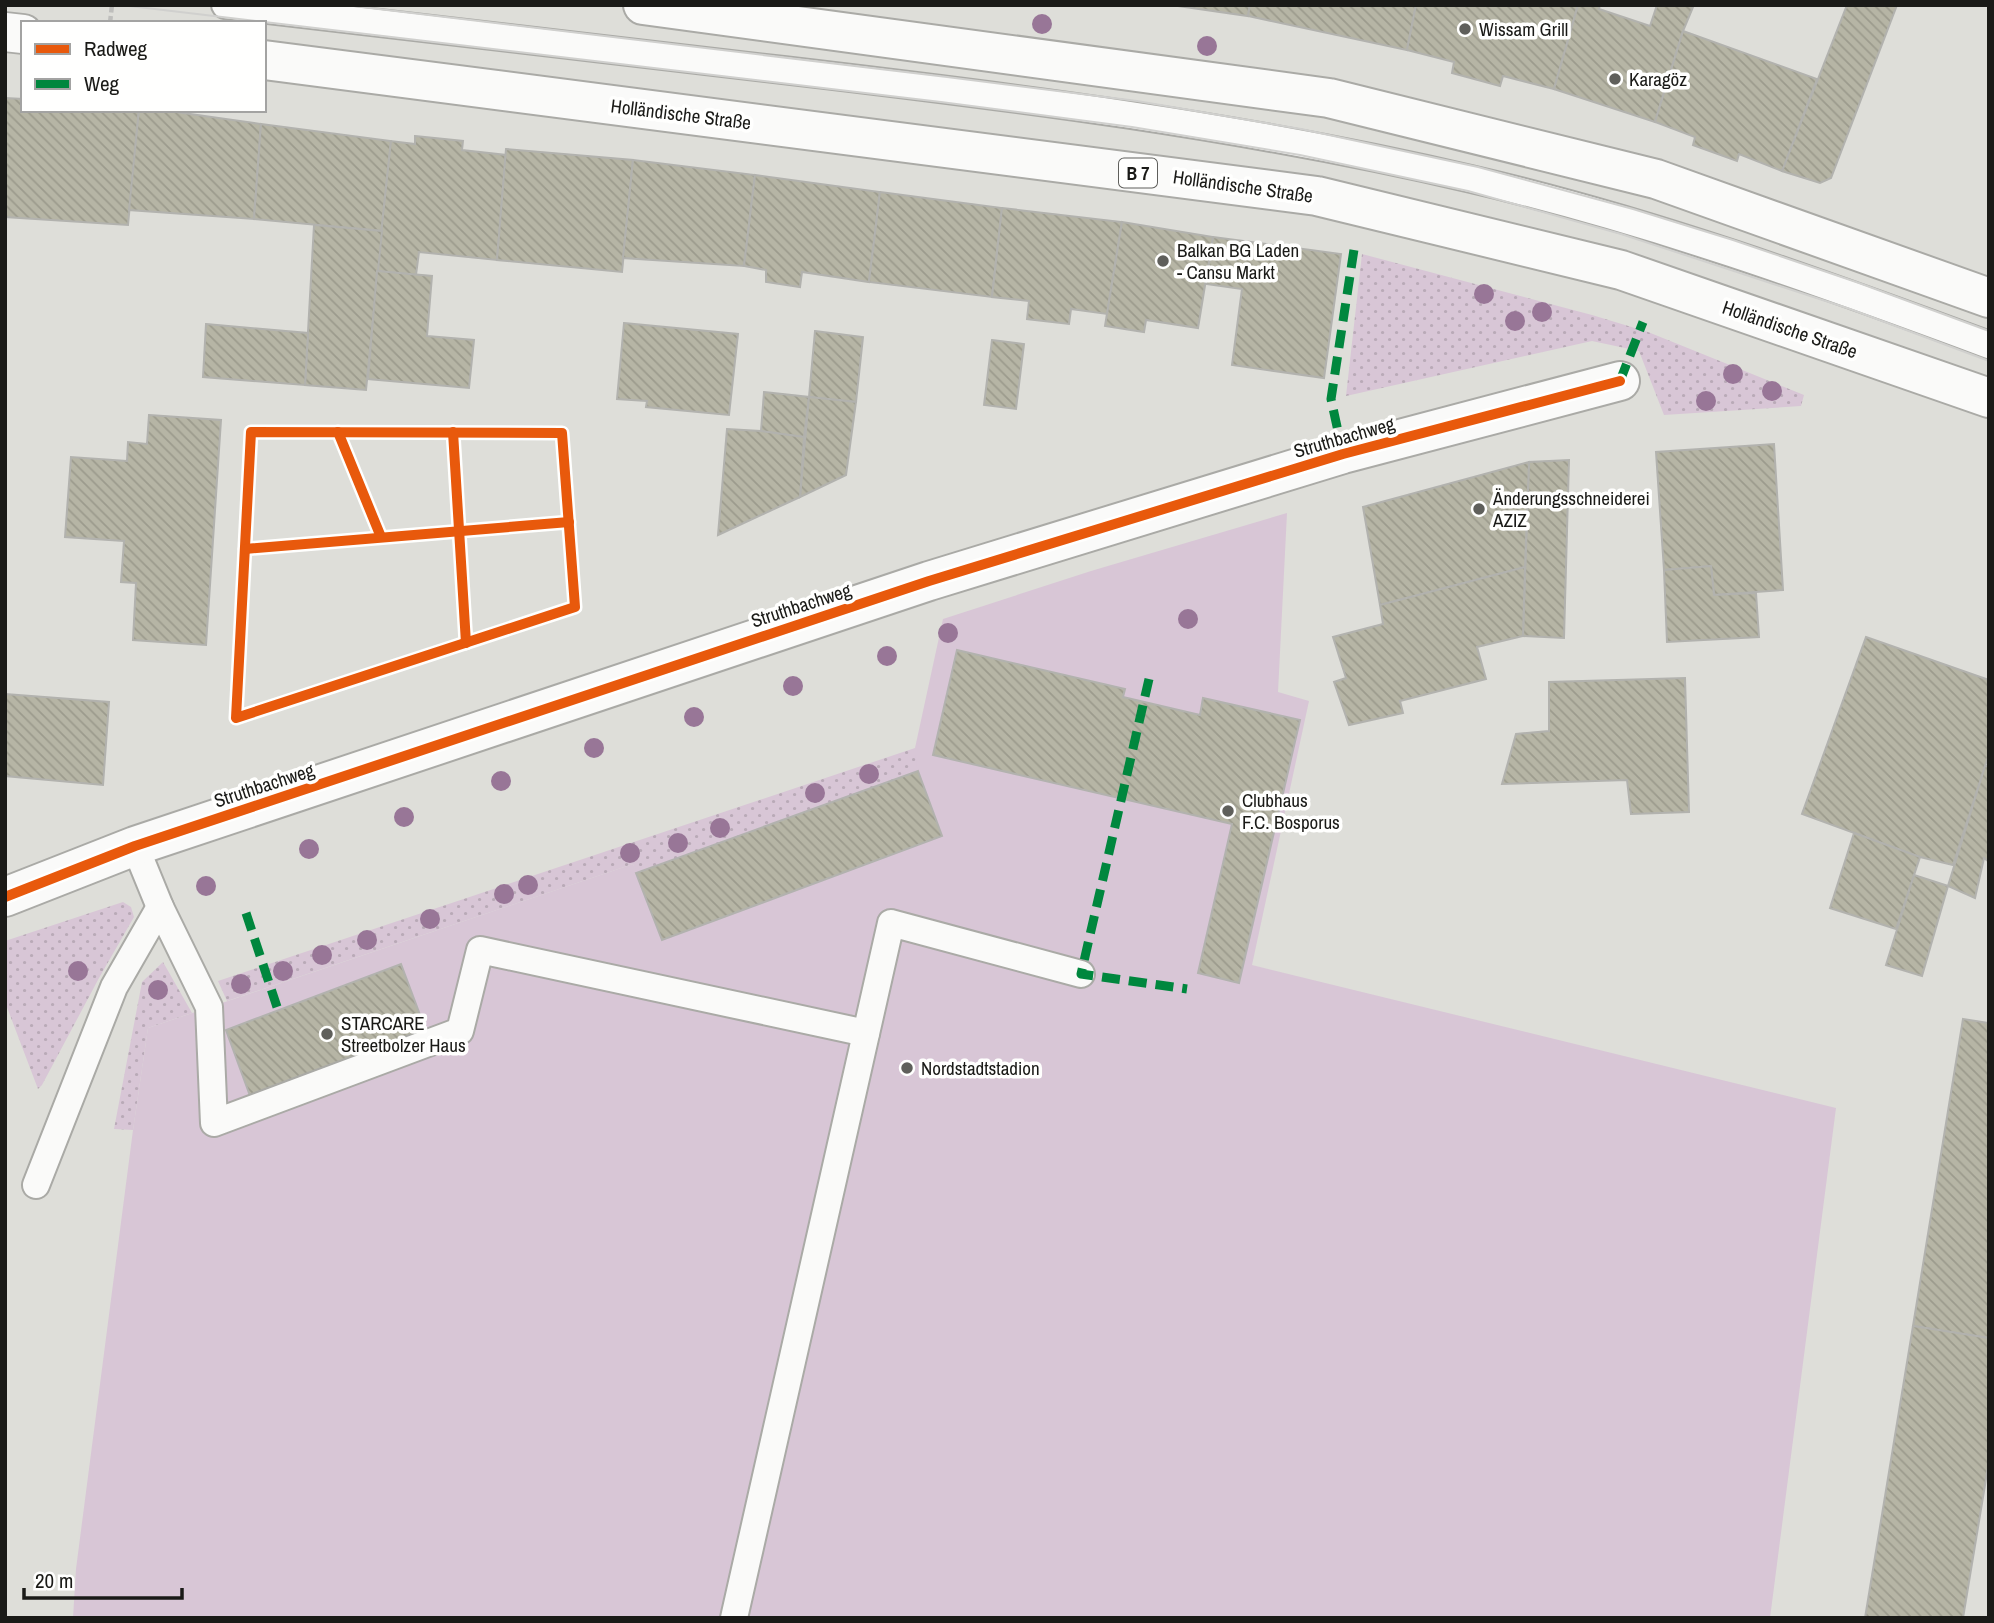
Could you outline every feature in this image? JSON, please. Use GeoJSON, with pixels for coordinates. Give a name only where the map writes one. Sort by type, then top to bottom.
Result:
{"type":"FeatureCollection","features":[{"type":"Feature","properties":{"kind":"main road"},"geometry":{"type":"LineString","coordinates":[[643,5],[1329,98],[1656,179],[1989,298]]}},
{"type":"Feature","properties":{"kind":"main road","name":"Holländische Straße"},"geometry":{"type":"LineString","coordinates":[[266,60],[1317,196],[1621,270],[1989,398]]}},
{"type":"Feature","properties":{"kind":"main road","name":"Struthbachweg"},"geometry":{"type":"LineString","coordinates":[[5,897],[135,846],[929,581],[1343,454],[1619,381]]}},
{"type":"Feature","properties":{"kind":"lane"},"geometry":{"type":"LineString","coordinates":[[225,5],[954,90],[1136,115],[1302,143],[1473,180],[1628,221],[1855,295],[1989,345]]}},
{"type":"Feature","properties":{"kind":"lane"},"geometry":{"type":"LineString","coordinates":[[135,846],[160,907],[209,1007],[214,1123],[460,1031],[480,950],[866,1033]]}},
{"type":"Feature","properties":{"kind":"lane"},"geometry":{"type":"LineString","coordinates":[[36,1185],[114,987],[160,907]]}},
{"type":"Feature","properties":{"kind":"lane"},"geometry":{"type":"LineString","coordinates":[[734,1618],[891,923],[1081,974]]}},
{"type":"Feature","properties":{"kind":"shaded area"},"geometry":{"type":"Polygon","coordinates":[[[1362,254],[1648,332],[1804,395],[1801,406],[1664,415],[1639,351],[1592,341],[1346,396],[1362,254]]]}},
{"type":"Feature","properties":{"kind":"shaded area","name":"Nordstadtstadion"},"geometry":{"type":"Polygon","coordinates":[[[1287,513],[1278,692],[1309,701],[1252,965],[1836,1108],[1770,1618],[73,1618],[76,1569],[148,1028],[633,864],[637,873],[917,771],[915,748],[943,619],[1091,571],[1287,513]]]}},
{"type":"Feature","properties":{"kind":"shaded area"},"geometry":{"type":"Polygon","coordinates":[[[915,748],[933,755],[927,768],[636,873],[633,864],[227,1001],[218,981],[915,748]]]}},
{"type":"Feature","properties":{"kind":"shaded area"},"geometry":{"type":"Polygon","coordinates":[[[123,902],[131,907],[134,917],[38,1089],[5,1002],[5,941],[123,902]]]}},
{"type":"Feature","properties":{"kind":"shaded area"},"geometry":{"type":"Polygon","coordinates":[[[163,962],[192,1013],[148,1028],[133,1130],[114,1129],[142,982],[163,962]]]}},
{"type":"Feature","properties":{"kind":"building"},"geometry":{"type":"Polygon","coordinates":[[[1171,5],[1250,5],[1248,16],[1171,5]]]}},
{"type":"Feature","properties":{"kind":"building"},"geometry":{"type":"Polygon","coordinates":[[[1250,5],[1416,5],[1407,50],[1248,16],[1250,5]]]}},
{"type":"Feature","properties":{"kind":"building"},"geometry":{"type":"Polygon","coordinates":[[[1416,5],[1578,5],[1554,89],[1503,76],[1500,86],[1452,73],[1454,62],[1407,50],[1416,5]]]}},
{"type":"Feature","properties":{"kind":"building"},"geometry":{"type":"Polygon","coordinates":[[[1578,5],[1600,5],[1599,9],[1650,26],[1657,5],[1693,7],[1655,122],[1554,89],[1578,5]]]}},
{"type":"Feature","properties":{"kind":"building"},"geometry":{"type":"Polygon","coordinates":[[[1847,5],[1897,5],[1831,178],[1820,183],[1782,171],[1847,5]]]}},
{"type":"Feature","properties":{"kind":"building"},"geometry":{"type":"Polygon","coordinates":[[[1683,31],[1817,79],[1782,171],[1739,154],[1737,161],[1693,145],[1695,137],[1655,122],[1683,31]]]}},
{"type":"Feature","properties":{"kind":"building"},"geometry":{"type":"Polygon","coordinates":[[[5,98],[21,99],[21,112],[139,112],[128,225],[5,217],[5,98]]]}},
{"type":"Feature","properties":{"kind":"building"},"geometry":{"type":"Polygon","coordinates":[[[139,112],[176,112],[261,124],[254,219],[129,210],[139,112]]]}},
{"type":"Feature","properties":{"kind":"building"},"geometry":{"type":"Polygon","coordinates":[[[261,124],[391,141],[382,231],[254,219],[261,124]]]}},
{"type":"Feature","properties":{"kind":"building"},"geometry":{"type":"Polygon","coordinates":[[[415,136],[463,141],[462,150],[506,155],[497,260],[419,252],[416,275],[377,271],[391,141],[415,144],[415,136]]]}},
{"type":"Feature","properties":{"kind":"building"},"geometry":{"type":"Polygon","coordinates":[[[506,149],[633,160],[622,272],[497,260],[506,149]]]}},
{"type":"Feature","properties":{"kind":"building"},"geometry":{"type":"Polygon","coordinates":[[[633,160],[755,175],[744,266],[623,258],[633,160]]]}},
{"type":"Feature","properties":{"kind":"building"},"geometry":{"type":"Polygon","coordinates":[[[755,175],[880,192],[869,282],[802,272],[800,287],[766,282],[766,270],[744,266],[755,175]]]}},
{"type":"Feature","properties":{"kind":"building"},"geometry":{"type":"Polygon","coordinates":[[[880,192],[1002,208],[992,297],[869,282],[880,192]]]}},
{"type":"Feature","properties":{"kind":"building"},"geometry":{"type":"Polygon","coordinates":[[[1002,208],[1122,222],[1107,314],[1071,309],[1069,324],[1027,319],[1029,301],[992,297],[1002,208]]]}},
{"type":"Feature","properties":{"kind":"building","name":"Balkan BG Laden - Cansu Markt"},"geometry":{"type":"Polygon","coordinates":[[[1122,222],[1213,237],[1198,328],[1146,320],[1144,332],[1105,326],[1122,222]]]}},
{"type":"Feature","properties":{"kind":"building"},"geometry":{"type":"Polygon","coordinates":[[[314,225],[382,231],[366,390],[305,385],[314,225]]]}},
{"type":"Feature","properties":{"kind":"building"},"geometry":{"type":"Polygon","coordinates":[[[1213,237],[1341,254],[1324,378],[1232,365],[1242,289],[1206,284],[1213,237]]]}},
{"type":"Feature","properties":{"kind":"building"},"geometry":{"type":"Polygon","coordinates":[[[377,271],[432,276],[427,336],[474,340],[469,388],[368,379],[377,271]]]}},
{"type":"Feature","properties":{"kind":"building"},"geometry":{"type":"Polygon","coordinates":[[[624,323],[738,334],[729,415],[646,407],[647,401],[617,399],[624,323]]]}},
{"type":"Feature","properties":{"kind":"building"},"geometry":{"type":"Polygon","coordinates":[[[206,324],[308,333],[305,385],[203,377],[206,324]]]}},
{"type":"Feature","properties":{"kind":"building"},"geometry":{"type":"Polygon","coordinates":[[[815,331],[863,337],[856,402],[809,397],[815,331]]]}},
{"type":"Feature","properties":{"kind":"building"},"geometry":{"type":"Polygon","coordinates":[[[992,340],[1024,344],[1016,409],[984,405],[992,340]]]}},
{"type":"Feature","properties":{"kind":"building"},"geometry":{"type":"Polygon","coordinates":[[[764,392],[809,397],[804,437],[761,431],[764,392]]]}},
{"type":"Feature","properties":{"kind":"building"},"geometry":{"type":"Polygon","coordinates":[[[809,397],[856,402],[846,475],[800,497],[809,397]]]}},
{"type":"Feature","properties":{"kind":"building"},"geometry":{"type":"Polygon","coordinates":[[[149,415],[221,420],[206,645],[133,640],[136,583],[121,582],[124,541],[65,537],[71,457],[127,461],[128,442],[147,444],[149,415]]]}},
{"type":"Feature","properties":{"kind":"building"},"geometry":{"type":"Polygon","coordinates":[[[727,429],[804,437],[800,497],[718,535],[727,429]]]}},
{"type":"Feature","properties":{"kind":"building"},"geometry":{"type":"Polygon","coordinates":[[[1774,444],[1783,590],[1714,595],[1711,566],[1664,570],[1656,452],[1774,444]]]}},
{"type":"Feature","properties":{"kind":"building"},"geometry":{"type":"Polygon","coordinates":[[[1569,460],[1564,638],[1523,636],[1529,462],[1569,460]]]}},
{"type":"Feature","properties":{"kind":"building"},"geometry":{"type":"Polygon","coordinates":[[[1529,462],[1525,567],[1380,605],[1363,507],[1529,462]]]}},
{"type":"Feature","properties":{"kind":"building"},"geometry":{"type":"Polygon","coordinates":[[[1711,566],[1714,595],[1756,593],[1759,637],[1667,642],[1664,570],[1711,566]]]}},
{"type":"Feature","properties":{"kind":"building"},"geometry":{"type":"Polygon","coordinates":[[[1525,567],[1523,636],[1477,647],[1486,679],[1400,701],[1403,713],[1349,725],[1334,682],[1346,678],[1333,637],[1383,624],[1380,605],[1525,567]]]}},
{"type":"Feature","properties":{"kind":"building"},"geometry":{"type":"Polygon","coordinates":[[[1866,637],[1989,680],[1989,754],[1953,865],[1920,857],[1802,814],[1866,637]]]}},
{"type":"Feature","properties":{"kind":"building","name":"Clubhaus F.C. Bosporus"},"geometry":{"type":"Polygon","coordinates":[[[957,650],[1125,689],[1123,697],[1200,715],[1203,698],[1300,720],[1239,983],[1198,973],[1232,824],[933,755],[957,650]]]}},
{"type":"Feature","properties":{"kind":"building"},"geometry":{"type":"Polygon","coordinates":[[[1685,678],[1689,812],[1631,814],[1627,780],[1502,784],[1516,734],[1549,731],[1549,682],[1685,678]]]}},
{"type":"Feature","properties":{"kind":"building"},"geometry":{"type":"Polygon","coordinates":[[[5,694],[109,702],[103,785],[5,776],[5,694]]]}},
{"type":"Feature","properties":{"kind":"building"},"geometry":{"type":"Polygon","coordinates":[[[1985,766],[1989,766],[1989,862],[1984,858],[1975,898],[1948,886],[1985,766]]]}},
{"type":"Feature","properties":{"kind":"building"},"geometry":{"type":"Polygon","coordinates":[[[918,771],[942,836],[662,940],[636,873],[918,771]]]}},
{"type":"Feature","properties":{"kind":"building"},"geometry":{"type":"Polygon","coordinates":[[[1854,833],[1920,857],[1896,929],[1830,908],[1854,833]]]}},
{"type":"Feature","properties":{"kind":"building"},"geometry":{"type":"Polygon","coordinates":[[[1914,875],[1948,886],[1922,976],[1886,965],[1914,875]]]}},
{"type":"Feature","properties":{"kind":"building","name":"STARCARE Streetbolzer Haus"},"geometry":{"type":"Polygon","coordinates":[[[401,964],[429,1039],[253,1104],[226,1030],[401,964]]]}},
{"type":"Feature","properties":{"kind":"building"},"geometry":{"type":"Polygon","coordinates":[[[1963,1019],[1989,1023],[1989,1338],[1913,1326],[1963,1019]]]}},
{"type":"Feature","properties":{"kind":"building"},"geometry":{"type":"Polygon","coordinates":[[[1913,1326],[1989,1338],[1989,1461],[1963,1618],[1865,1618],[1913,1326]]]}},
{"type":"Feature","properties":{"kind":"tram line"},"geometry":{"type":"LineString","coordinates":[[121,5],[256,21]]}},
{"type":"Feature","properties":{"kind":"tram line"},"geometry":{"type":"LineString","coordinates":[[345,5],[1137,101],[1301,129],[1478,167],[1633,209],[1859,283],[1989,331]]}},
{"type":"Feature","properties":{"kind":"tram line"},"geometry":{"type":"LineString","coordinates":[[266,22],[941,102],[1132,127],[1300,155],[1468,191],[1621,234],[1850,309],[1989,361]]}},
{"type":"Feature","properties":{"kind":"marked path"},"geometry":{"type":"LineString","coordinates":[[1343,454],[1331,399],[1355,243]]}},
{"type":"Feature","properties":{"kind":"marked path"},"geometry":{"type":"LineString","coordinates":[[1620,381],[1643,322]]}},
{"type":"Feature","properties":{"kind":"marked path"},"geometry":{"type":"LineString","coordinates":[[1149,679],[1081,974],[1187,989]]}},
{"type":"Feature","properties":{"kind":"marked path"},"geometry":{"type":"LineString","coordinates":[[246,913],[278,1010]]}},
{"type":"Feature","properties":{"kind":"cycle path"},"geometry":{"type":"LineString","coordinates":[[5,897],[135,846],[929,581],[1343,454],[1620,381]]}},
{"type":"Feature","properties":{"kind":"cycle path"},"geometry":{"type":"LineString","coordinates":[[251,432],[562,433],[575,607],[236,718],[251,432]]}},
{"type":"Feature","properties":{"kind":"cycle path"},"geometry":{"type":"LineString","coordinates":[[338,432],[381,537]]}},
{"type":"Feature","properties":{"kind":"cycle path"},"geometry":{"type":"LineString","coordinates":[[453,432],[466,643]]}},
{"type":"Feature","properties":{"kind":"cycle path"},"geometry":{"type":"LineString","coordinates":[[245,549],[569,522]]}},
{"type":"Feature","properties":{"kind":"place","name":"Wissam Grill"},"geometry":{"type":"Point","coordinates":[1465,29]}},
{"type":"Feature","properties":{"kind":"place","name":"Karagöz"},"geometry":{"type":"Point","coordinates":[1615,79]}},
{"type":"Feature","properties":{"kind":"place","name":"Balkan BG Laden - Cansu Markt"},"geometry":{"type":"Point","coordinates":[1163,261]}},
{"type":"Feature","properties":{"kind":"place","name":"Änderungsschneiderei AZIZ"},"geometry":{"type":"Point","coordinates":[1479,509]}},
{"type":"Feature","properties":{"kind":"place","name":"Clubhaus F.C. Bosporus"},"geometry":{"type":"Point","coordinates":[1228,811]}},
{"type":"Feature","properties":{"kind":"place","name":"STARCARE Streetbolzer Haus"},"geometry":{"type":"Point","coordinates":[327,1034]}},
{"type":"Feature","properties":{"kind":"place","name":"Nordstadtstadion"},"geometry":{"type":"Point","coordinates":[907,1068]}}]}
